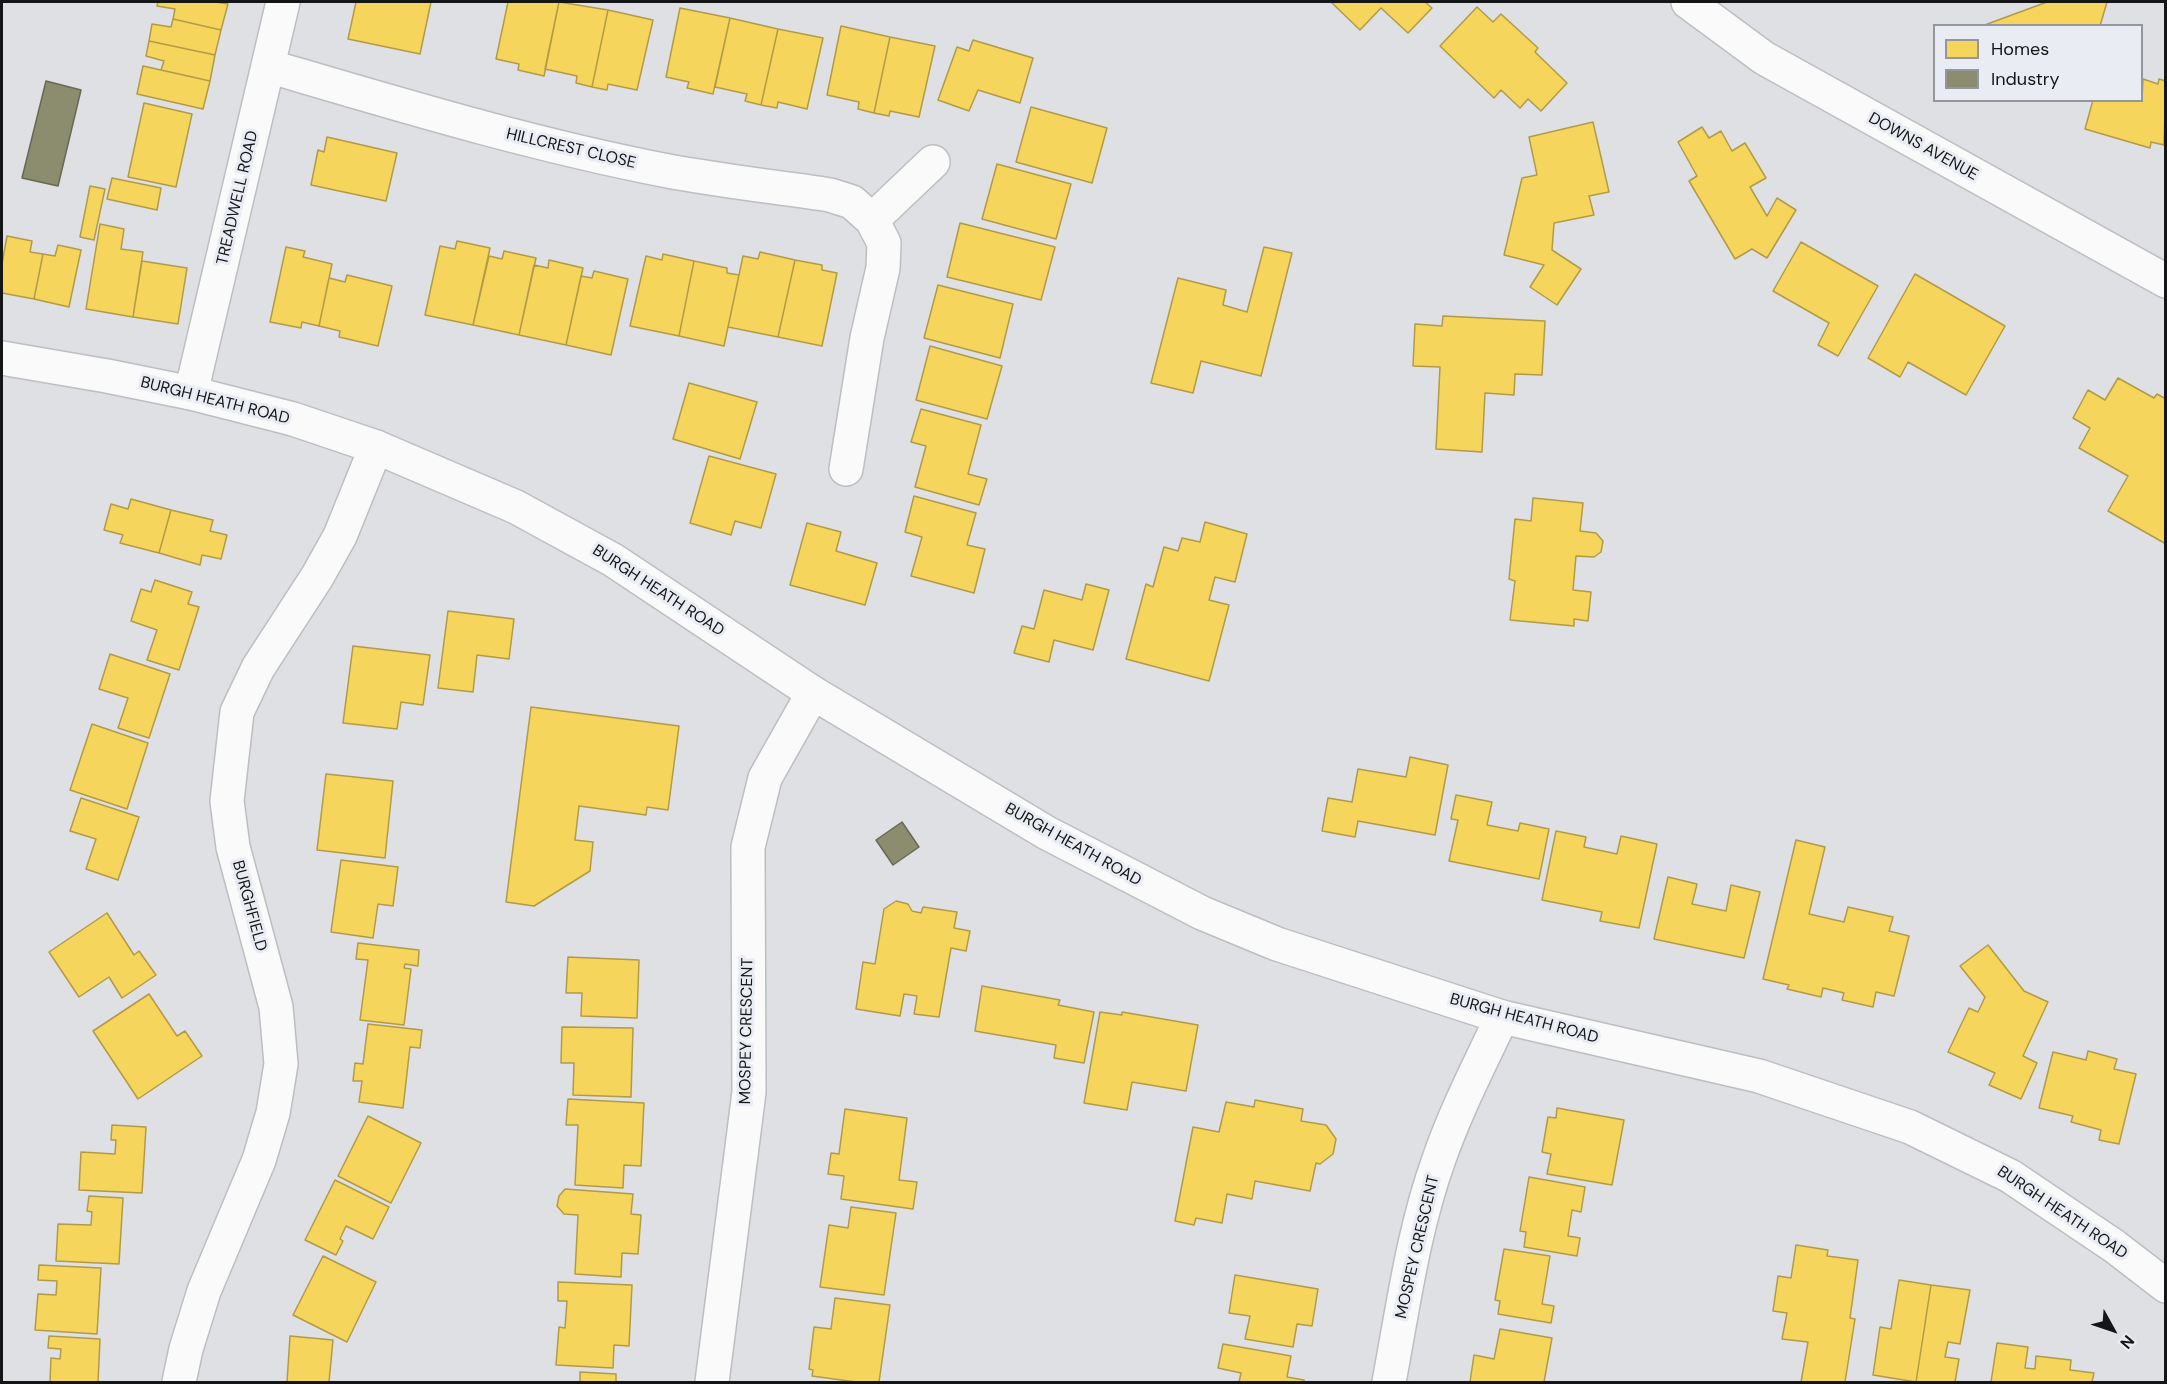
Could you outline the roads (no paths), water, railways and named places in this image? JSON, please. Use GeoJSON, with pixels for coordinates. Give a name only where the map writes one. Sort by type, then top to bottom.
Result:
{"type":"FeatureCollection","features":[{"type":"Feature","properties":{"kind":"street","name":"TREADWELL ROAD"},"geometry":{"type":"LineString","coordinates":[[191,393],[283,2]]}},
{"type":"Feature","properties":{"kind":"street","name":"DOWNS AVENUE"},"geometry":{"type":"LineString","coordinates":[[1688,2],[1764,58],[2166,281]]}},
{"type":"Feature","properties":{"kind":"street","name":"HILLCREST CLOSE"},"geometry":{"type":"LineString","coordinates":[[268,66],[501,133],[573,150],[670,171],[830,195],[852,202],[872,220],[884,243],[883,268],[867,338],[846,469]]}},
{"type":"Feature","properties":{"kind":"street"},"geometry":{"type":"LineString","coordinates":[[872,220],[933,162]]}},
{"type":"Feature","properties":{"kind":"street","name":"BURGH HEATH ROAD"},"geometry":{"type":"LineString","coordinates":[[2,358],[191,393],[293,419],[376,447],[516,507],[613,560],[813,693],[1047,833],[1202,913],[1277,944],[1502,1017],[1759,1076],[1910,1127],[2010,1176],[2114,1246],[2166,1286]]}},
{"type":"Feature","properties":{"kind":"street","name":"BURGHFIELD"},"geometry":{"type":"LineString","coordinates":[[179,1383],[186,1349],[204,1291],[259,1161],[273,1113],[281,1064],[276,1007],[233,847],[227,801],[237,712],[258,668],[317,577],[340,536],[376,447]]}},
{"type":"Feature","properties":{"kind":"street","name":"MOSPEY CRESCENT"},"geometry":{"type":"LineString","coordinates":[[712,1383],[749,1092],[748,848],[765,778],[813,693]]}},
{"type":"Feature","properties":{"kind":"street","name":"MOSPEY CRESCENT"},"geometry":{"type":"LineString","coordinates":[[1389,1383],[1416,1240],[1438,1160],[1453,1121],[1502,1017]]}}]}
